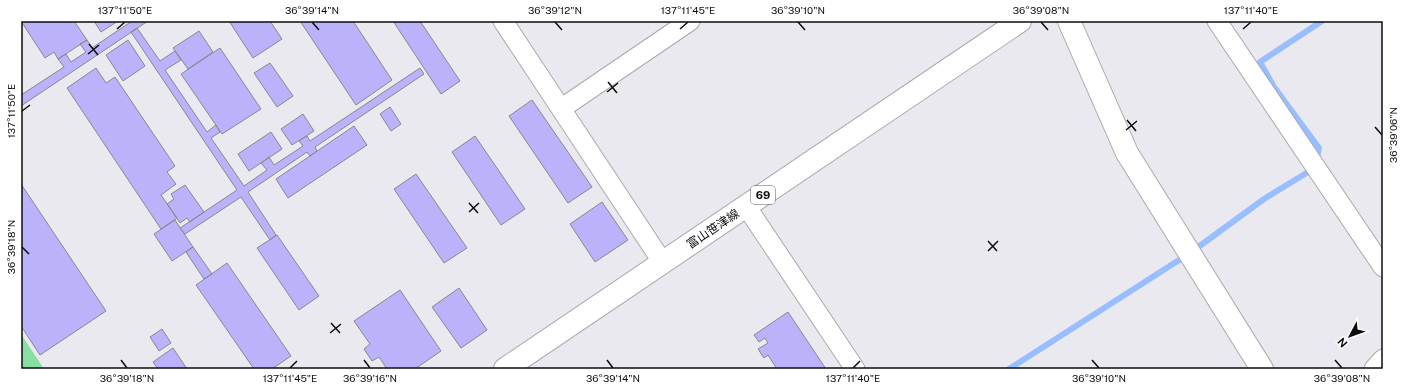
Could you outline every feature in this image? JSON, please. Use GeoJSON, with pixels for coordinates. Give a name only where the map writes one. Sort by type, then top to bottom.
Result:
{"type":"FeatureCollection","features":[{"type":"Feature","properties":{"kind":"main road","name":"富山笹津線"},"geometry":{"type":"LineString","coordinates":[[505,369],[1020,21]]}},
{"type":"Feature","properties":{"kind":"main road"},"geometry":{"type":"LineString","coordinates":[[1069,21],[1127,153],[1262,369]]}},
{"type":"Feature","properties":{"kind":"street"},"geometry":{"type":"LineString","coordinates":[[503,21],[562,108],[663,263]]}},
{"type":"Feature","properties":{"kind":"street"},"geometry":{"type":"LineString","coordinates":[[562,108],[690,21]]}},
{"type":"Feature","properties":{"kind":"street"},"geometry":{"type":"LineString","coordinates":[[1216,21],[1383,267]]}},
{"type":"Feature","properties":{"kind":"street"},"geometry":{"type":"LineString","coordinates":[[746,206],[855,369]]}},
{"type":"Feature","properties":{"kind":"street"},"geometry":{"type":"LineString","coordinates":[[1374,369],[1383,359]]}},
{"type":"Feature","properties":{"kind":"green space"},"geometry":{"type":"Polygon","coordinates":[[[21,334],[44,369],[21,369],[21,334]]]}},
{"type":"Feature","properties":{"kind":"building"},"geometry":{"type":"Polygon","coordinates":[[[21,21],[74,21],[87,40],[58,59],[54,52],[45,58],[21,21]]]}},
{"type":"Feature","properties":{"kind":"building"},"geometry":{"type":"Polygon","coordinates":[[[94,21],[118,21],[101,32],[94,21]]]}},
{"type":"Feature","properties":{"kind":"building"},"geometry":{"type":"Polygon","coordinates":[[[132,21],[148,21],[21,106],[21,95],[64,67],[58,59],[66,54],[71,62],[86,52],[80,44],[87,40],[92,48],[132,21]]]}},
{"type":"Feature","properties":{"kind":"building"},"geometry":{"type":"Polygon","coordinates":[[[229,21],[270,21],[282,39],[253,58],[229,21]]]}},
{"type":"Feature","properties":{"kind":"building"},"geometry":{"type":"Polygon","coordinates":[[[300,21],[353,21],[392,80],[356,105],[300,21]]]}},
{"type":"Feature","properties":{"kind":"building"},"geometry":{"type":"Polygon","coordinates":[[[393,21],[420,21],[460,81],[441,94],[393,21]]]}},
{"type":"Feature","properties":{"kind":"building"},"geometry":{"type":"Polygon","coordinates":[[[137,28],[160,61],[175,51],[181,60],[165,70],[207,132],[216,125],[220,132],[211,138],[244,186],[267,170],[261,163],[269,157],[274,165],[303,146],[299,141],[307,136],[310,141],[420,68],[424,74],[315,147],[317,151],[310,156],[307,152],[248,192],[276,235],[270,240],[241,197],[185,234],[180,228],[237,190],[131,32],[137,28]]]}},
{"type":"Feature","properties":{"kind":"building"},"geometry":{"type":"Polygon","coordinates":[[[199,31],[213,52],[188,69],[173,48],[199,31]]]}},
{"type":"Feature","properties":{"kind":"building"},"geometry":{"type":"Polygon","coordinates":[[[128,40],[145,66],[123,81],[106,55],[128,40]]]}},
{"type":"Feature","properties":{"kind":"building"},"geometry":{"type":"Polygon","coordinates":[[[220,48],[261,109],[222,134],[181,74],[220,48]]]}},
{"type":"Feature","properties":{"kind":"building"},"geometry":{"type":"Polygon","coordinates":[[[270,63],[293,96],[277,107],[254,73],[270,63]]]}},
{"type":"Feature","properties":{"kind":"building"},"geometry":{"type":"Polygon","coordinates":[[[96,68],[106,83],[115,77],[175,166],[167,172],[176,184],[161,195],[177,218],[161,229],[67,88],[96,68]]]}},
{"type":"Feature","properties":{"kind":"building"},"geometry":{"type":"Polygon","coordinates":[[[532,100],[592,187],[568,203],[509,116],[532,100]]]}},
{"type":"Feature","properties":{"kind":"building"},"geometry":{"type":"Polygon","coordinates":[[[390,107],[401,124],[391,131],[380,114],[390,107]]]}},
{"type":"Feature","properties":{"kind":"building"},"geometry":{"type":"Polygon","coordinates":[[[303,114],[314,131],[292,145],[281,129],[303,114]]]}},
{"type":"Feature","properties":{"kind":"building"},"geometry":{"type":"Polygon","coordinates":[[[354,126],[367,145],[288,198],[276,179],[354,126]]]}},
{"type":"Feature","properties":{"kind":"building"},"geometry":{"type":"Polygon","coordinates":[[[271,132],[282,149],[249,171],[238,154],[271,132]]]}},
{"type":"Feature","properties":{"kind":"building"},"geometry":{"type":"Polygon","coordinates":[[[475,136],[525,209],[501,225],[452,152],[475,136]]]}},
{"type":"Feature","properties":{"kind":"building"},"geometry":{"type":"Polygon","coordinates":[[[416,174],[467,248],[444,263],[394,189],[416,174]]]}},
{"type":"Feature","properties":{"kind":"building"},"geometry":{"type":"Polygon","coordinates":[[[21,184],[106,311],[40,355],[21,326],[21,184]]]}},
{"type":"Feature","properties":{"kind":"building"},"geometry":{"type":"Polygon","coordinates":[[[185,185],[204,212],[190,222],[187,218],[180,223],[167,204],[174,199],[171,194],[185,185]]]}},
{"type":"Feature","properties":{"kind":"building"},"geometry":{"type":"Polygon","coordinates":[[[602,202],[628,240],[595,262],[570,224],[602,202]]]}},
{"type":"Feature","properties":{"kind":"building"},"geometry":{"type":"Polygon","coordinates":[[[175,220],[193,247],[172,261],[154,234],[175,220]]]}},
{"type":"Feature","properties":{"kind":"building"},"geometry":{"type":"Polygon","coordinates":[[[277,235],[319,296],[299,310],[257,248],[277,235]]]}},
{"type":"Feature","properties":{"kind":"building"},"geometry":{"type":"Polygon","coordinates":[[[193,247],[212,274],[204,279],[186,252],[193,247]]]}},
{"type":"Feature","properties":{"kind":"building"},"geometry":{"type":"Polygon","coordinates":[[[227,263],[291,356],[272,369],[254,369],[196,285],[227,263]]]}},
{"type":"Feature","properties":{"kind":"building"},"geometry":{"type":"Polygon","coordinates":[[[459,288],[487,330],[461,348],[432,307],[459,288]]]}},
{"type":"Feature","properties":{"kind":"building"},"geometry":{"type":"Polygon","coordinates":[[[400,290],[441,351],[415,369],[387,369],[379,357],[372,361],[364,349],[370,344],[354,321],[400,290]]]}},
{"type":"Feature","properties":{"kind":"building"},"geometry":{"type":"Polygon","coordinates":[[[788,312],[826,369],[777,369],[768,355],[764,358],[758,349],[768,343],[765,338],[759,342],[754,335],[788,312]]]}},
{"type":"Feature","properties":{"kind":"building"},"geometry":{"type":"Polygon","coordinates":[[[162,329],[171,343],[159,351],[150,337],[162,329]]]}},
{"type":"Feature","properties":{"kind":"building"},"geometry":{"type":"Polygon","coordinates":[[[173,348],[187,369],[158,369],[153,362],[173,348]]]}},
{"type":"Feature","properties":{"kind":"waterway"},"geometry":{"type":"LineString","coordinates":[[1316,161],[1319,148],[1274,87],[1260,62],[1322,21]]}},
{"type":"Feature","properties":{"kind":"waterway"},"geometry":{"type":"LineString","coordinates":[[1009,369],[1190,253],[1264,199],[1313,169]]}}]}
